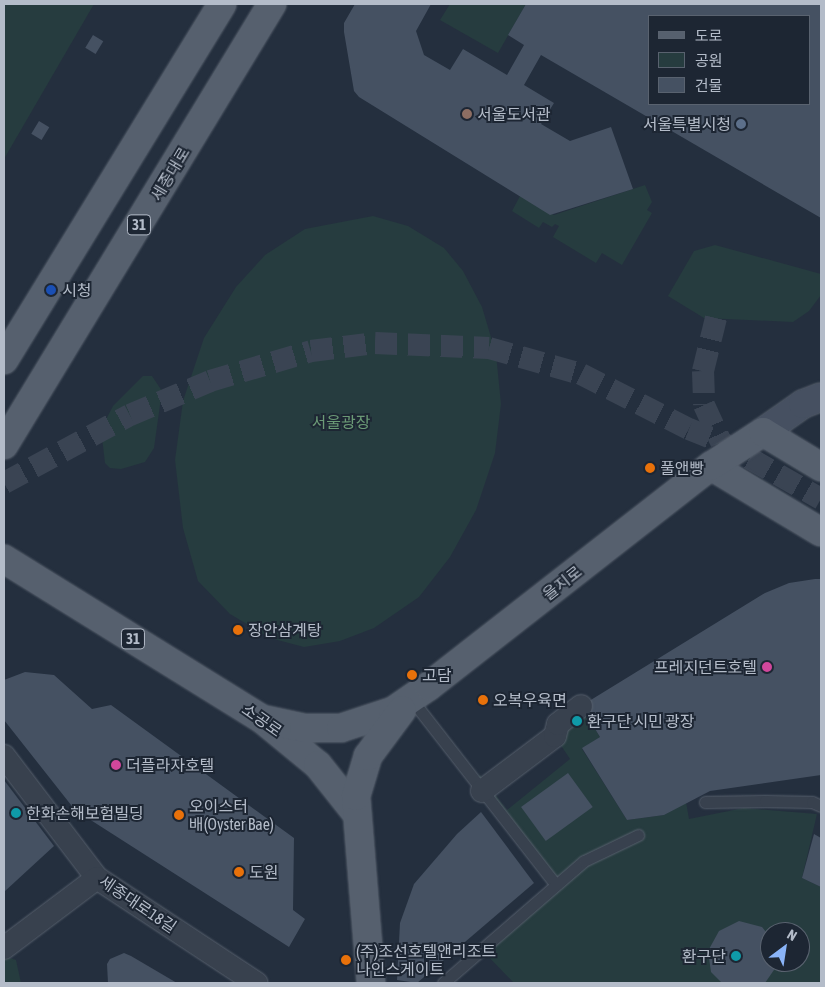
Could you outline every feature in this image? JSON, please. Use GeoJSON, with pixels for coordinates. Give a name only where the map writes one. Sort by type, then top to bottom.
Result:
{"type":"FeatureCollection","features":[{"type":"Feature","properties":{"kind":"main road"},"geometry":{"type":"LineString","coordinates":[[4,360],[222,4]]}},
{"type":"Feature","properties":{"kind":"main road","name":"세종대로"},"geometry":{"type":"LineString","coordinates":[[4,445],[272,4]]}},
{"type":"Feature","properties":{"kind":"main road"},"geometry":{"type":"LineString","coordinates":[[821,397],[803,404],[763,432],[821,467]]}},
{"type":"Feature","properties":{"kind":"main road","name":"을지로"},"geometry":{"type":"LineString","coordinates":[[262,719],[304,728],[341,728],[376,719],[412,700],[711,466],[763,432]]}},
{"type":"Feature","properties":{"kind":"main road"},"geometry":{"type":"LineString","coordinates":[[711,466],[821,532]]}},
{"type":"Feature","properties":{"kind":"main road","name":"소공로"},"geometry":{"type":"LineString","coordinates":[[4,558],[262,719],[318,765],[356,813]]}},
{"type":"Feature","properties":{"kind":"main road","name":"을지로"},"geometry":{"type":"LineString","coordinates":[[356,813],[358,782],[368,756],[412,700]]}},
{"type":"Feature","properties":{"kind":"main road"},"geometry":{"type":"LineString","coordinates":[[356,813],[371,983]]}},
{"type":"Feature","properties":{"kind":"street"},"geometry":{"type":"LineString","coordinates":[[482,791],[555,736],[558,724],[581,706]]}},
{"type":"Feature","properties":{"kind":"street","name":"세종대로18길"},"geometry":{"type":"LineString","coordinates":[[4,756],[97,878],[256,983]]}},
{"type":"Feature","properties":{"kind":"street"},"geometry":{"type":"LineString","coordinates":[[4,948],[97,878]]}},
{"type":"Feature","properties":{"kind":"lane"},"geometry":{"type":"LineString","coordinates":[[412,700],[556,885]]}},
{"type":"Feature","properties":{"kind":"lane"},"geometry":{"type":"LineString","coordinates":[[705,802],[765,800],[812,802],[821,806]]}},
{"type":"Feature","properties":{"kind":"lane"},"geometry":{"type":"LineString","coordinates":[[443,983],[590,857],[638,835]]}},
{"type":"Feature","properties":{"kind":"green space"},"geometry":{"type":"Polygon","coordinates":[[[4,4],[94,4],[4,159],[4,4]]]}},
{"type":"Feature","properties":{"kind":"green space"},"geometry":{"type":"Polygon","coordinates":[[[450,4],[526,4],[498,53],[440,20],[450,4]]]}},
{"type":"Feature","properties":{"kind":"green space"},"geometry":{"type":"Polygon","coordinates":[[[645,185],[652,202],[647,210],[652,213],[622,265],[602,253],[596,263],[553,237],[559,226],[555,224],[552,227],[543,222],[539,228],[512,211],[520,196],[554,215],[645,185]]]}},
{"type":"Feature","properties":{"kind":"green space","name":"서울광장"},"geometry":{"type":"Polygon","coordinates":[[[373,216],[408,226],[444,248],[463,271],[482,307],[496,354],[501,404],[495,453],[476,510],[450,557],[419,597],[374,628],[340,641],[304,647],[270,638],[230,614],[198,581],[183,528],[175,460],[183,401],[204,338],[236,287],[265,255],[305,229],[373,216]]]}},
{"type":"Feature","properties":{"kind":"green space"},"geometry":{"type":"Polygon","coordinates":[[[715,245],[821,274],[821,295],[809,311],[793,322],[704,318],[668,296],[694,251],[715,245]]]}},
{"type":"Feature","properties":{"kind":"green space"},"geometry":{"type":"Polygon","coordinates":[[[143,376],[152,376],[162,391],[154,448],[145,462],[121,469],[110,468],[105,463],[101,429],[113,406],[143,376]]]}},
{"type":"Feature","properties":{"kind":"green space","name":"환구단"},"geometry":{"type":"Polygon","coordinates":[[[581,706],[600,737],[582,749],[627,820],[664,815],[686,802],[689,819],[744,808],[817,814],[802,878],[821,887],[821,983],[514,983],[482,950],[556,885],[474,780],[480,775],[507,810],[570,759],[546,723],[581,706]]]}},
{"type":"Feature","properties":{"kind":"green space"},"geometry":{"type":"Polygon","coordinates":[[[4,956],[16,960],[21,983],[4,983],[4,956]]]}},
{"type":"Feature","properties":{"kind":"building"},"geometry":{"type":"Polygon","coordinates":[[[355,4],[431,4],[416,31],[424,55],[450,70],[463,49],[507,75],[524,45],[508,35],[526,4],[821,4],[821,218],[541,55],[524,85],[554,103],[541,124],[570,141],[611,127],[633,189],[550,215],[359,97],[354,91],[344,23],[355,4]]]}},
{"type":"Feature","properties":{"kind":"building"},"geometry":{"type":"Polygon","coordinates":[[[93,35],[103,41],[96,54],[85,48],[93,35]]]}},
{"type":"Feature","properties":{"kind":"building"},"geometry":{"type":"Polygon","coordinates":[[[39,121],[49,127],[42,140],[31,134],[39,121]]]}},
{"type":"Feature","properties":{"kind":"building"},"geometry":{"type":"Polygon","coordinates":[[[821,579],[821,775],[710,791],[664,815],[627,820],[582,748],[600,737],[581,706],[765,593],[789,583],[821,579]]]}},
{"type":"Feature","properties":{"kind":"building","name":"더플라자호텔"},"geometry":{"type":"Polygon","coordinates":[[[25,672],[54,675],[92,709],[111,705],[294,838],[293,910],[305,919],[289,947],[75,810],[4,720],[4,680],[25,672]]]}},
{"type":"Feature","properties":{"kind":"building"},"geometry":{"type":"Polygon","coordinates":[[[568,773],[593,807],[546,841],[521,807],[568,773]]]}},
{"type":"Feature","properties":{"kind":"building","name":"한화손해보험빌딩"},"geometry":{"type":"Polygon","coordinates":[[[4,780],[54,846],[4,892],[4,780]]]}},
{"type":"Feature","properties":{"kind":"building"},"geometry":{"type":"Polygon","coordinates":[[[481,812],[534,883],[417,983],[397,980],[400,923],[414,884],[457,834],[481,812]]]}},
{"type":"Feature","properties":{"kind":"building"},"geometry":{"type":"Polygon","coordinates":[[[814,834],[821,838],[821,887],[802,878],[814,834]]]}},
{"type":"Feature","properties":{"kind":"building","name":"환구단"},"geometry":{"type":"Polygon","coordinates":[[[739,921],[760,926],[760,972],[773,972],[765,983],[722,983],[711,972],[708,951],[719,931],[739,921]]]}},
{"type":"Feature","properties":{"kind":"building"},"geometry":{"type":"Polygon","coordinates":[[[124,953],[177,983],[108,983],[107,964],[110,959],[124,953]]]}},
{"type":"Feature","properties":{"kind":"tunnel"},"geometry":{"type":"LineString","coordinates":[[716,318],[703,371],[704,405],[721,442],[821,499]]}},
{"type":"Feature","properties":{"kind":"tunnel"},"geometry":{"type":"LineString","coordinates":[[4,483],[130,415],[210,381],[311,351],[375,343],[489,348],[581,374],[689,429],[721,442]]}},
{"type":"Feature","properties":{"kind":"place","name":"서울도서관"},"geometry":{"type":"Point","coordinates":[467,114]}},
{"type":"Feature","properties":{"kind":"place","name":"서울특별시청"},"geometry":{"type":"Point","coordinates":[741,124]}},
{"type":"Feature","properties":{"kind":"place","name":"시청"},"geometry":{"type":"Point","coordinates":[51,290]}},
{"type":"Feature","properties":{"kind":"place","name":"풀앤빵"},"geometry":{"type":"Point","coordinates":[650,468]}},
{"type":"Feature","properties":{"kind":"place","name":"장안삼계탕"},"geometry":{"type":"Point","coordinates":[238,630]}},
{"type":"Feature","properties":{"kind":"place","name":"프레지던트호텔"},"geometry":{"type":"Point","coordinates":[767,667]}},
{"type":"Feature","properties":{"kind":"place","name":"고담"},"geometry":{"type":"Point","coordinates":[412,675]}},
{"type":"Feature","properties":{"kind":"place","name":"오복우육면"},"geometry":{"type":"Point","coordinates":[483,700]}},
{"type":"Feature","properties":{"kind":"place","name":"환구단 시민 광장"},"geometry":{"type":"Point","coordinates":[577,721]}},
{"type":"Feature","properties":{"kind":"place","name":"더플라자호텔"},"geometry":{"type":"Point","coordinates":[116,765]}},
{"type":"Feature","properties":{"kind":"place","name":"한화손해보험빌딩"},"geometry":{"type":"Point","coordinates":[16,813]}},
{"type":"Feature","properties":{"kind":"place","name":"오이스터 배(Oyster Bae)"},"geometry":{"type":"Point","coordinates":[179,815]}},
{"type":"Feature","properties":{"kind":"place","name":"도원"},"geometry":{"type":"Point","coordinates":[239,872]}},
{"type":"Feature","properties":{"kind":"place","name":"환구단"},"geometry":{"type":"Point","coordinates":[736,956]}},
{"type":"Feature","properties":{"kind":"place","name":"(주)조선호텔앤리조트 나인스게이트"},"geometry":{"type":"Point","coordinates":[346,960]}}]}
